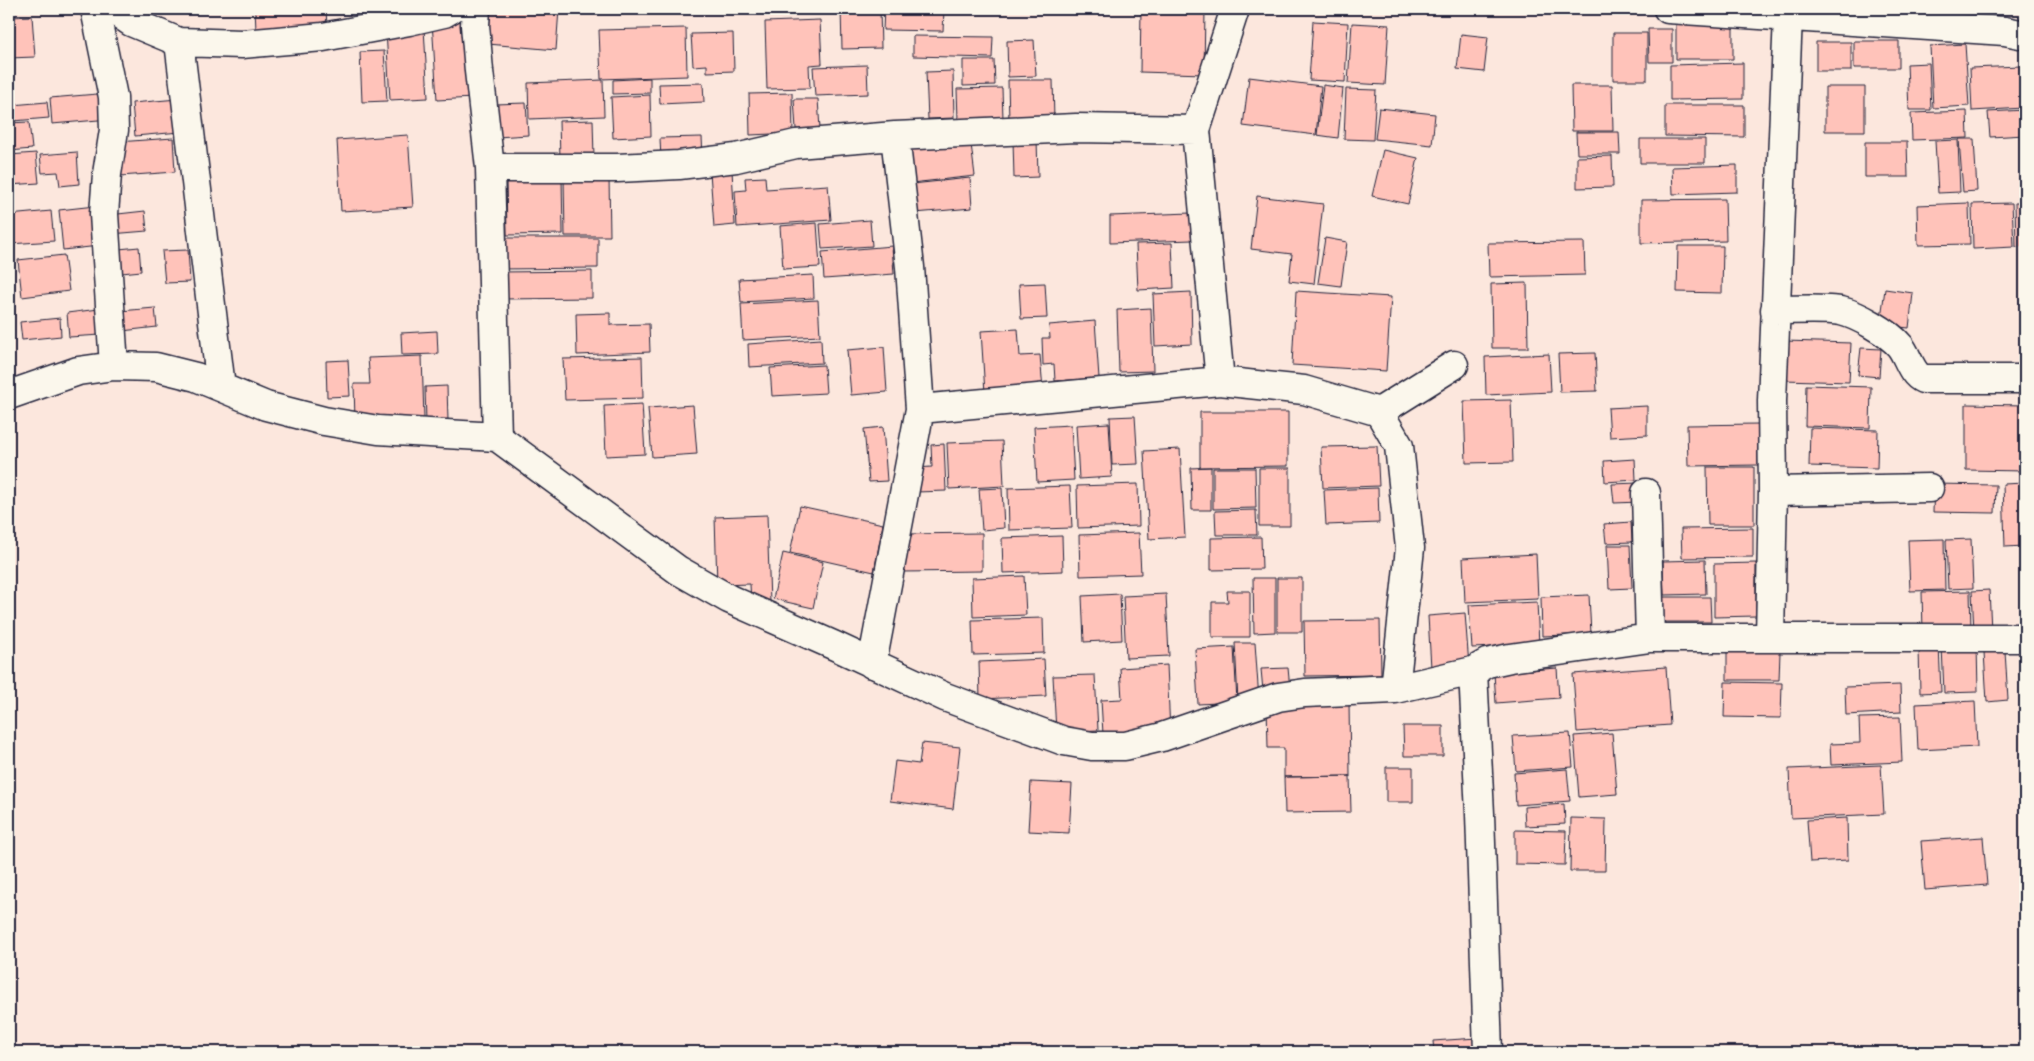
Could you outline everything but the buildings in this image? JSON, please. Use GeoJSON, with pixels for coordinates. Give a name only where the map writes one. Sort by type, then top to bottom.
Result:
{"type":"FeatureCollection","features":[{"type":"Feature","properties":{"kind":"street"},"geometry":{"type":"LineString","coordinates":[[95,9],[113,97],[114,130],[106,174],[104,214],[114,366]]}},
{"type":"Feature","properties":{"kind":"street"},"geometry":{"type":"LineString","coordinates":[[112,9],[131,22],[179,42],[242,44],[323,37],[409,21],[451,9]]}},
{"type":"Feature","properties":{"kind":"street"},"geometry":{"type":"LineString","coordinates":[[476,9],[475,25],[478,71],[490,168],[497,437]]}},
{"type":"Feature","properties":{"kind":"street"},"geometry":{"type":"LineString","coordinates":[[1220,381],[1196,130],[1235,9]]}},
{"type":"Feature","properties":{"kind":"street"},"geometry":{"type":"LineString","coordinates":[[1668,9],[2005,31],[2025,35]]}},
{"type":"Feature","properties":{"kind":"street"},"geometry":{"type":"LineString","coordinates":[[1770,638],[1773,491],[1772,402],[1788,16]]}},
{"type":"Feature","properties":{"kind":"street"},"geometry":{"type":"LineString","coordinates":[[179,42],[221,387]]}},
{"type":"Feature","properties":{"kind":"street"},"geometry":{"type":"LineString","coordinates":[[490,168],[617,168],[679,165],[736,158],[796,144],[895,136],[1076,128],[1196,130]]}},
{"type":"Feature","properties":{"kind":"street"},"geometry":{"type":"LineString","coordinates":[[872,664],[920,410],[910,267],[895,136]]}},
{"type":"Feature","properties":{"kind":"street"},"geometry":{"type":"LineString","coordinates":[[1775,310],[1841,311],[1862,320],[1887,334],[1900,346],[1917,376],[1924,379],[2025,379]]}},
{"type":"Feature","properties":{"kind":"street"},"geometry":{"type":"LineString","coordinates":[[1379,412],[1454,365]]}},
{"type":"Feature","properties":{"kind":"street"},"geometry":{"type":"LineString","coordinates":[[9,395],[78,371],[114,366],[156,368],[196,377],[266,406],[324,421],[378,430],[497,437],[678,570],[729,600],[833,645],[945,697],[1064,741],[1092,746],[1125,746],[1162,737],[1278,697],[1305,693],[1395,689],[1473,671],[1488,663],[1510,658],[1650,638],[2021,638]]}},
{"type":"Feature","properties":{"kind":"street"},"geometry":{"type":"LineString","coordinates":[[920,410],[1220,381],[1304,390],[1379,412],[1399,446],[1410,548],[1395,689]]}},
{"type":"Feature","properties":{"kind":"street"},"geometry":{"type":"LineString","coordinates":[[1773,491],[1929,488]]}},
{"type":"Feature","properties":{"kind":"street"},"geometry":{"type":"LineString","coordinates":[[1646,493],[1650,638]]}},
{"type":"Feature","properties":{"kind":"street"},"geometry":{"type":"LineString","coordinates":[[1473,671],[1488,1052]]}}]}
